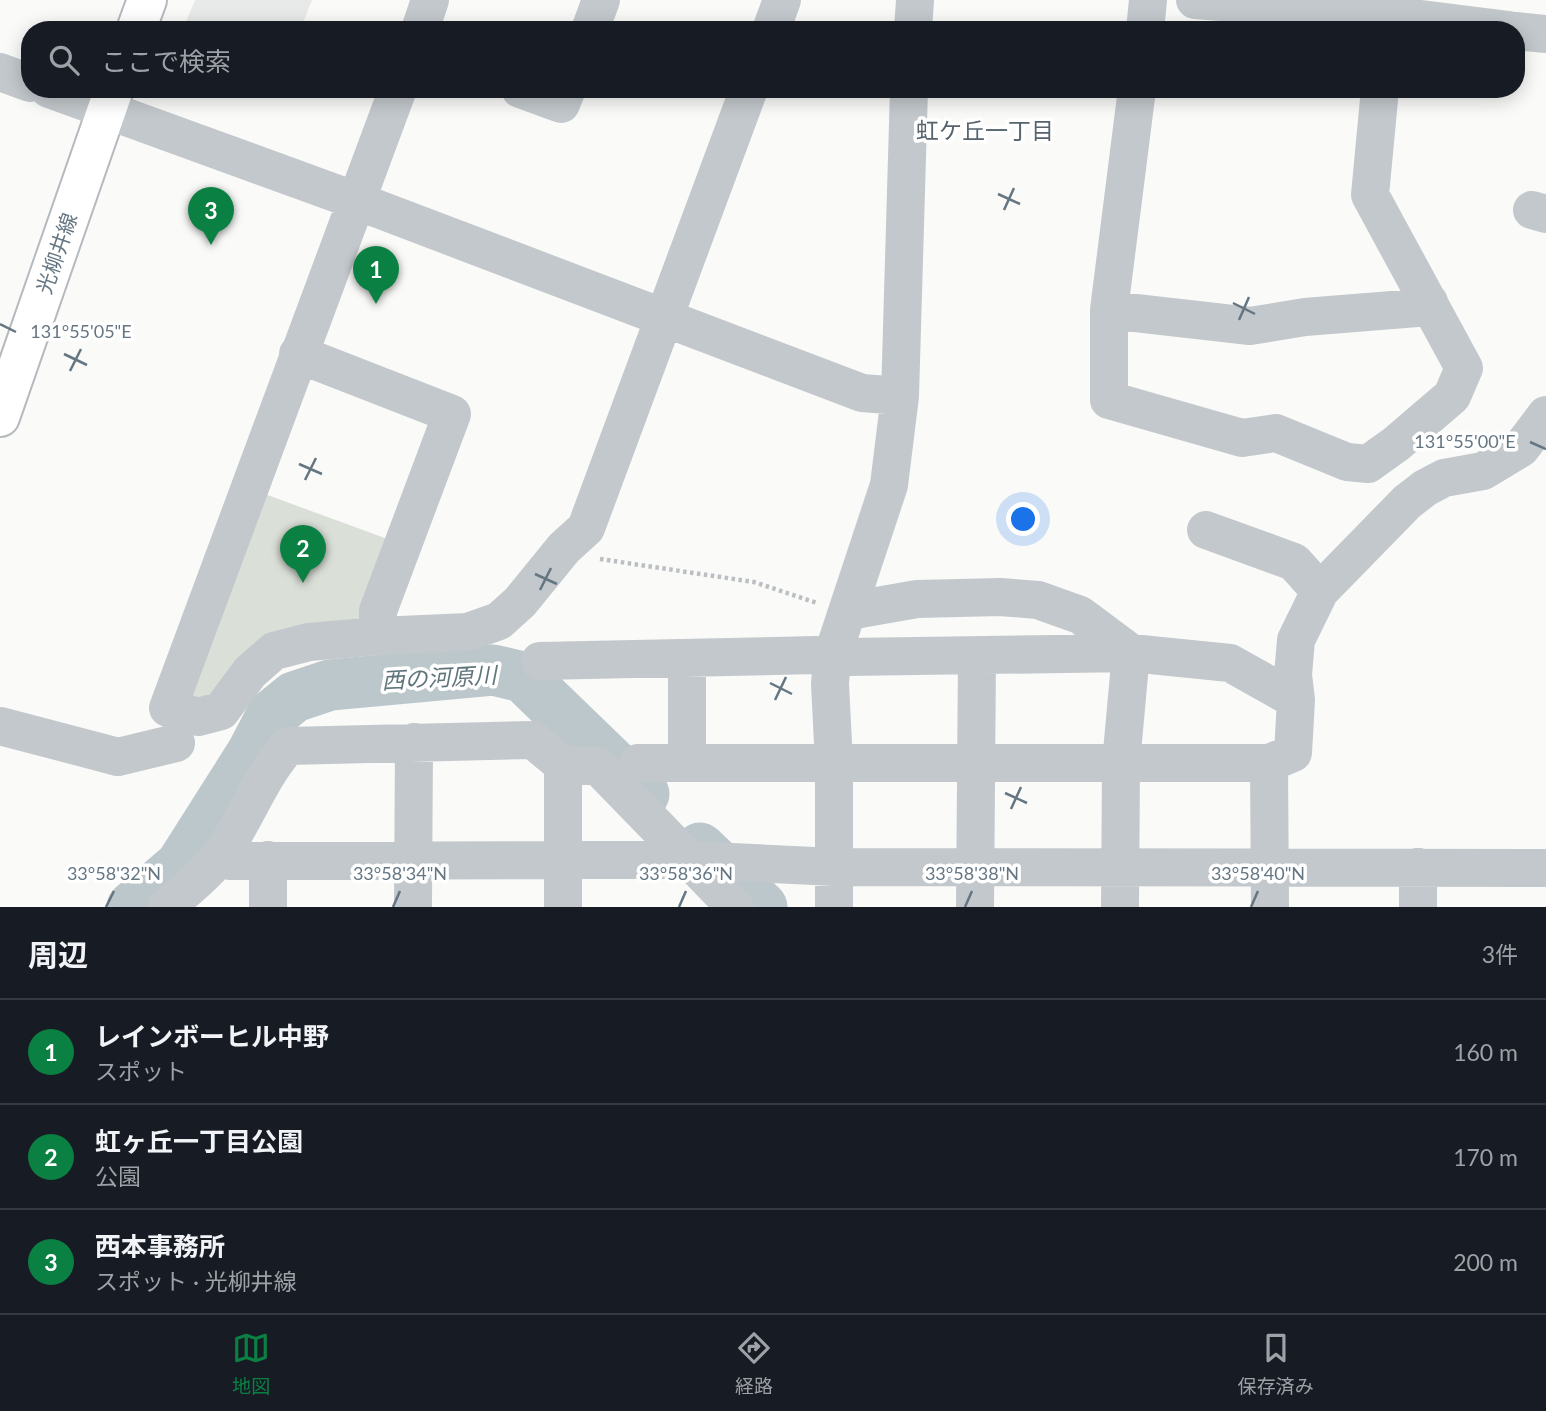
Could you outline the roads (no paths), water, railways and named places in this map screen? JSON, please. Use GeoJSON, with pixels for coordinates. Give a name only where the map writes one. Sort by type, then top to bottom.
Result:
{"type":"FeatureCollection","features":[{"type":"Feature","properties":{"kind":"main road"},"geometry":{"type":"LineString","coordinates":[[139,21],[147,0]]}},
{"type":"Feature","properties":{"kind":"main road","name":"光柳井線"},"geometry":{"type":"LineString","coordinates":[[0,417],[110,99]]}},
{"type":"Feature","properties":{"kind":"street"},"geometry":{"type":"LineString","coordinates":[[422,21],[430,0]]}},
{"type":"Feature","properties":{"kind":"street"},"geometry":{"type":"LineString","coordinates":[[593,21],[601,0]]}},
{"type":"Feature","properties":{"kind":"street"},"geometry":{"type":"LineString","coordinates":[[774,21],[782,0]]}},
{"type":"Feature","properties":{"kind":"street"},"geometry":{"type":"LineString","coordinates":[[914,21],[915,0]]}},
{"type":"Feature","properties":{"kind":"street"},"geometry":{"type":"LineString","coordinates":[[1146,21],[1148,0]]}},
{"type":"Feature","properties":{"kind":"street"},"geometry":{"type":"LineString","coordinates":[[1195,0],[1436,21]]}},
{"type":"Feature","properties":{"kind":"street"},"geometry":{"type":"LineString","coordinates":[[1525,32],[1546,34]]}},
{"type":"Feature","properties":{"kind":"street"},"geometry":{"type":"LineString","coordinates":[[0,72],[21,80]]}},
{"type":"Feature","properties":{"kind":"street"},"geometry":{"type":"LineString","coordinates":[[395,98],[168,708],[198,717],[221,711],[250,672],[274,651],[309,642],[468,632],[499,621],[520,603],[564,548],[586,528],[747,98]]}},
{"type":"Feature","properties":{"kind":"street"},"geometry":{"type":"LineString","coordinates":[[545,98],[561,104],[563,98]]}},
{"type":"Feature","properties":{"kind":"street"},"geometry":{"type":"LineString","coordinates":[[834,907],[834,763],[830,684],[832,657],[889,485],[900,396],[909,98]]}},
{"type":"Feature","properties":{"kind":"street"},"geometry":{"type":"LineString","coordinates":[[1136,98],[1109,310],[1109,400],[1242,438],[1276,433],[1347,462],[1368,464],[1396,444],[1451,396],[1464,368],[1370,195],[1379,98]]}},
{"type":"Feature","properties":{"kind":"street"},"geometry":{"type":"LineString","coordinates":[[110,99],[357,201],[665,319],[862,393],[900,396]]}},
{"type":"Feature","properties":{"kind":"street"},"geometry":{"type":"LineString","coordinates":[[1109,310],[1250,326],[1305,317],[1417,308],[1429,302]]}},
{"type":"Feature","properties":{"kind":"street"},"geometry":{"type":"LineString","coordinates":[[298,354],[452,414],[378,611],[378,636]]}},
{"type":"Feature","properties":{"kind":"street"},"geometry":{"type":"LineString","coordinates":[[638,763],[1269,763],[1293,754],[1296,640],[1320,591],[1407,502],[1444,478],[1483,471],[1521,448],[1546,415]]}},
{"type":"Feature","properties":{"kind":"street"},"geometry":{"type":"LineString","coordinates":[[1396,444],[1425,488]]}},
{"type":"Feature","properties":{"kind":"street"},"geometry":{"type":"LineString","coordinates":[[1206,530],[1294,562],[1320,591]]}},
{"type":"Feature","properties":{"kind":"street"},"geometry":{"type":"LineString","coordinates":[[847,613],[917,599],[1000,597],[1038,600],[1080,615],[1131,653]]}},
{"type":"Feature","properties":{"kind":"street"},"geometry":{"type":"LineString","coordinates":[[1120,907],[1121,763],[1131,653]]}},
{"type":"Feature","properties":{"kind":"street"},"geometry":{"type":"LineString","coordinates":[[540,661],[816,655],[832,657],[1131,653],[1230,663],[1296,700]]}},
{"type":"Feature","properties":{"kind":"street"},"geometry":{"type":"LineString","coordinates":[[975,907],[977,656]]}},
{"type":"Feature","properties":{"kind":"street"},"geometry":{"type":"LineString","coordinates":[[687,658],[687,763]]}},
{"type":"Feature","properties":{"kind":"street"},"geometry":{"type":"LineString","coordinates":[[0,726],[118,757],[176,743]]}},
{"type":"Feature","properties":{"kind":"street"},"geometry":{"type":"LineString","coordinates":[[167,907],[220,856],[248,812],[273,763],[288,747],[533,740],[563,765],[598,766],[736,907]]}},
{"type":"Feature","properties":{"kind":"street"},"geometry":{"type":"LineString","coordinates":[[413,907],[414,742]]}},
{"type":"Feature","properties":{"kind":"street"},"geometry":{"type":"LineString","coordinates":[[1269,763],[1270,907]]}},
{"type":"Feature","properties":{"kind":"street"},"geometry":{"type":"LineString","coordinates":[[563,765],[563,907]]}},
{"type":"Feature","properties":{"kind":"street"},"geometry":{"type":"LineString","coordinates":[[220,856],[229,861],[690,860],[834,867],[1546,868]]}},
{"type":"Feature","properties":{"kind":"street"},"geometry":{"type":"LineString","coordinates":[[268,860],[268,907]]}},
{"type":"Feature","properties":{"kind":"street"},"geometry":{"type":"LineString","coordinates":[[1418,867],[1418,907]]}},
{"type":"Feature","properties":{"kind":"waterway","name":"西の河原川"},"geometry":{"type":"LineString","coordinates":[[132,907],[181,865],[252,753],[272,715],[294,697],[330,685],[493,670],[523,677],[644,794]]}},
{"type":"Feature","properties":{"kind":"waterway","name":"西の河原川"},"geometry":{"type":"LineString","coordinates":[[700,848],[762,907]]}},
{"type":"Feature","properties":{"kind":"place","name":"西本事務所"},"geometry":{"type":"Point","coordinates":[211,245]}},
{"type":"Feature","properties":{"kind":"place","name":"レインボーヒル中野"},"geometry":{"type":"Point","coordinates":[376,304]}},
{"type":"Feature","properties":{"kind":"place","name":"虹ヶ丘一丁目公園"},"geometry":{"type":"Point","coordinates":[303,583]}},
{"type":"Feature","properties":{"kind":"district","name":"虹ケ丘一丁目"},"geometry":{"type":"Point","coordinates":[985,130]}}]}
